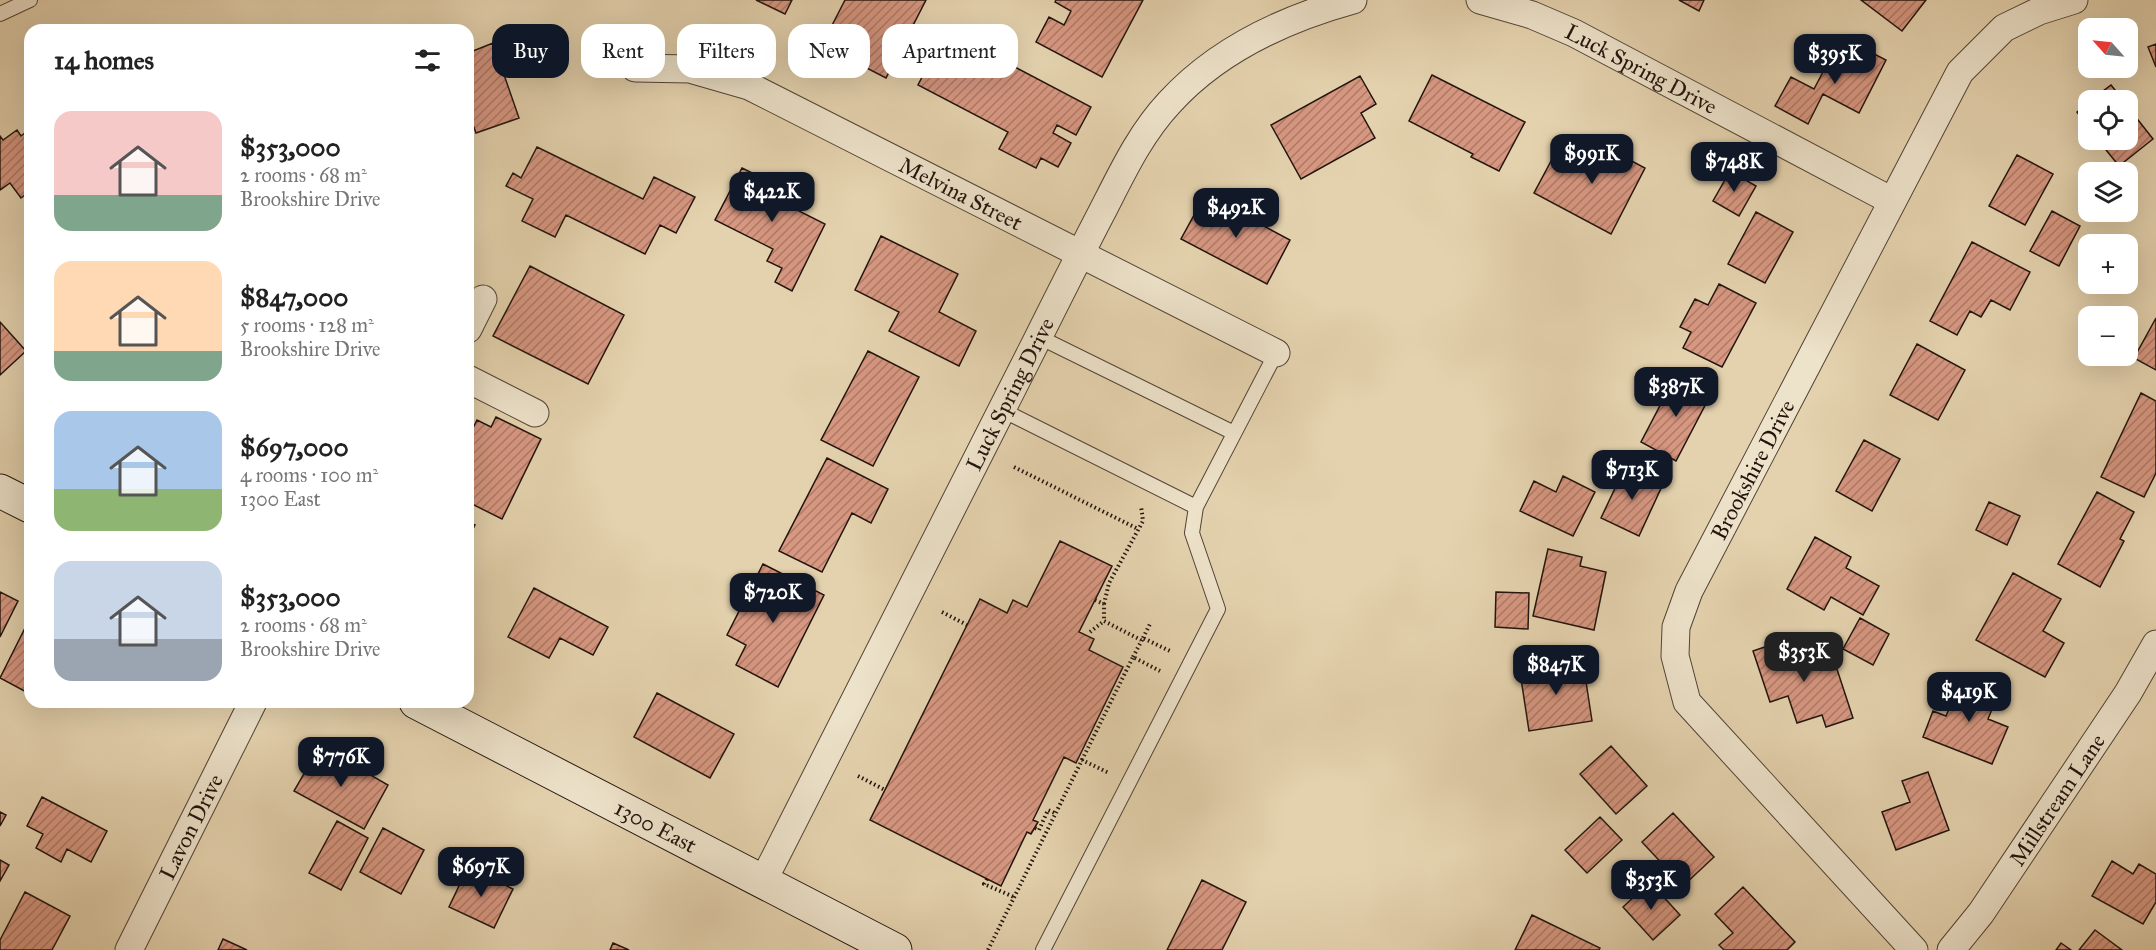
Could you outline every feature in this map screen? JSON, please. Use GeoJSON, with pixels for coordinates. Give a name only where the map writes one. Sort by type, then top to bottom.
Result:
{"type":"FeatureCollection","features":[{"type":"Feature","properties":{"kind":"main road"},"geometry":{"type":"LineString","coordinates":[[0,491],[24,503]]}},
{"type":"Feature","properties":{"kind":"main road","name":"1300 East"},"geometry":{"type":"LineString","coordinates":[[428,708],[763,881],[884,947]]}},
{"type":"Feature","properties":{"kind":"street","name":"Luck Spring Drive"},"geometry":{"type":"LineString","coordinates":[[763,881],[1038,337],[1141,139],[1168,104],[1199,74],[1232,50],[1269,29],[1313,11],[1353,0]]}},
{"type":"Feature","properties":{"kind":"street","name":"Luck Spring Drive"},"geometry":{"type":"LineString","coordinates":[[1480,0],[1532,15],[1574,33],[1892,201]]}},
{"type":"Feature","properties":{"kind":"street","name":"Brookshire Drive"},"geometry":{"type":"LineString","coordinates":[[1914,950],[1687,702],[1675,656],[1676,627],[1689,591],[1960,72],[2004,28],[2039,11],[2074,0]]}},
{"type":"Feature","properties":{"kind":"street","name":"Melvina Street"},"geometry":{"type":"LineString","coordinates":[[665,69],[690,69],[749,87],[1276,353]]}},
{"type":"Feature","properties":{"kind":"street"},"geometry":{"type":"LineString","coordinates":[[474,317],[483,299]]}},
{"type":"Feature","properties":{"kind":"street"},"geometry":{"type":"LineString","coordinates":[[474,382],[535,413]]}},
{"type":"Feature","properties":{"kind":"street","name":"Millstream Lane"},"geometry":{"type":"LineString","coordinates":[[1951,950],[1987,904],[2128,693],[2156,644]]}},
{"type":"Feature","properties":{"kind":"street","name":"Lavon Drive"},"geometry":{"type":"LineString","coordinates":[[129,950],[250,708]]}},
{"type":"Feature","properties":{"kind":"lane"},"geometry":{"type":"LineString","coordinates":[[0,14],[30,0]]}},
{"type":"Feature","properties":{"kind":"lane"},"geometry":{"type":"LineString","coordinates":[[1038,337],[1234,433]]}},
{"type":"Feature","properties":{"kind":"lane"},"geometry":{"type":"LineString","coordinates":[[1043,950],[1218,609],[1192,533],[1196,507],[1276,353]]}},
{"type":"Feature","properties":{"kind":"lane"},"geometry":{"type":"LineString","coordinates":[[1002,410],[1196,507]]}},
{"type":"Feature","properties":{"kind":"path"},"geometry":{"type":"LineString","coordinates":[[1014,467],[1138,529]]}},
{"type":"Feature","properties":{"kind":"path"},"geometry":{"type":"LineString","coordinates":[[1104,621],[1104,604],[1109,583],[1143,521],[1141,499]]}},
{"type":"Feature","properties":{"kind":"path"},"geometry":{"type":"LineString","coordinates":[[1095,600],[1104,604]]}},
{"type":"Feature","properties":{"kind":"path"},"geometry":{"type":"LineString","coordinates":[[942,612],[967,625]]}},
{"type":"Feature","properties":{"kind":"path"},"geometry":{"type":"LineString","coordinates":[[1090,632],[1104,621]]}},
{"type":"Feature","properties":{"kind":"path"},"geometry":{"type":"LineString","coordinates":[[1104,621],[1170,651]]}},
{"type":"Feature","properties":{"kind":"path"},"geometry":{"type":"LineString","coordinates":[[988,950],[1150,624]]}},
{"type":"Feature","properties":{"kind":"path"},"geometry":{"type":"LineString","coordinates":[[1133,657],[1160,670]]}},
{"type":"Feature","properties":{"kind":"path"},"geometry":{"type":"LineString","coordinates":[[1082,760],[1109,773]]}},
{"type":"Feature","properties":{"kind":"path"},"geometry":{"type":"LineString","coordinates":[[858,776],[885,790]]}},
{"type":"Feature","properties":{"kind":"path"},"geometry":{"type":"LineString","coordinates":[[1035,828],[1039,830],[1048,810],[1055,813]]}},
{"type":"Feature","properties":{"kind":"path"},"geometry":{"type":"LineString","coordinates":[[987,879],[984,884],[1014,897]]}},
{"type":"Feature","properties":{"kind":"building"},"geometry":{"type":"Polygon","coordinates":[[[756,0],[792,0],[785,14],[756,0]]]}},
{"type":"Feature","properties":{"kind":"building"},"geometry":{"type":"Polygon","coordinates":[[[845,0],[926,0],[914,24],[882,24],[882,76],[870,70],[870,24],[833,24],[845,0]]]}},
{"type":"Feature","properties":{"kind":"building"},"geometry":{"type":"Polygon","coordinates":[[[1056,0],[1143,0],[1102,77],[1036,42],[1049,17],[1064,25],[1071,11],[1055,2],[1056,0]]]}},
{"type":"Feature","properties":{"kind":"building"},"geometry":{"type":"Polygon","coordinates":[[[1679,0],[1704,0],[1699,11],[1679,0]]]}},
{"type":"Feature","properties":{"kind":"building"},"geometry":{"type":"Polygon","coordinates":[[[1861,0],[1926,0],[1902,31],[1861,0]]]}},
{"type":"Feature","properties":{"kind":"building"},"geometry":{"type":"Polygon","coordinates":[[[1849,41],[1886,60],[1859,113],[1823,94],[1808,124],[1775,106],[1791,77],[1814,89],[1824,70],[1832,74],[1849,41]]]}},
{"type":"Feature","properties":{"kind":"building"},"geometry":{"type":"Polygon","coordinates":[[[492,43],[492,78],[505,78],[519,118],[476,133],[474,128],[474,51],[492,43]]]}},
{"type":"Feature","properties":{"kind":"building"},"geometry":{"type":"Polygon","coordinates":[[[2156,44],[2156,67],[2148,47],[2156,44]]]}},
{"type":"Feature","properties":{"kind":"building"},"geometry":{"type":"Polygon","coordinates":[[[1018,69],[1091,107],[1076,135],[1057,125],[1053,133],[1071,143],[1058,167],[1041,158],[1036,168],[999,149],[1008,132],[918,85],[922,78],[1018,78],[1018,69]]]}},
{"type":"Feature","properties":{"kind":"building"},"geometry":{"type":"Polygon","coordinates":[[[1432,75],[1525,122],[1499,171],[1471,157],[1473,154],[1409,121],[1432,75]]]}},
{"type":"Feature","properties":{"kind":"building"},"geometry":{"type":"Polygon","coordinates":[[[1360,76],[1376,104],[1361,113],[1375,138],[1301,179],[1271,125],[1360,76]]]}},
{"type":"Feature","properties":{"kind":"building"},"geometry":{"type":"Polygon","coordinates":[[[2111,85],[2115,90],[2104,90],[2111,85]]]}},
{"type":"Feature","properties":{"kind":"building"},"geometry":{"type":"Polygon","coordinates":[[[2138,120],[2153,139],[2124,162],[2116,162],[2106,150],[2138,150],[2138,120]]]}},
{"type":"Feature","properties":{"kind":"building"},"geometry":{"type":"Polygon","coordinates":[[[17,130],[21,136],[24,134],[24,196],[21,198],[10,183],[0,190],[0,136],[3,140],[17,130]]]}},
{"type":"Feature","properties":{"kind":"building"},"geometry":{"type":"Polygon","coordinates":[[[1596,142],[1645,168],[1611,234],[1534,193],[1557,150],[1584,164],[1596,142]]]}},
{"type":"Feature","properties":{"kind":"building"},"geometry":{"type":"Polygon","coordinates":[[[537,147],[643,199],[654,177],[695,197],[676,233],[660,225],[645,254],[566,215],[555,237],[522,221],[533,199],[506,186],[513,173],[521,178],[537,147]]]}},
{"type":"Feature","properties":{"kind":"building"},"geometry":{"type":"Polygon","coordinates":[[[2017,155],[2053,174],[2025,225],[1989,206],[2017,155]]]}},
{"type":"Feature","properties":{"kind":"building"},"geometry":{"type":"Polygon","coordinates":[[[742,168],[799,196],[793,208],[825,224],[792,291],[775,282],[782,268],[767,261],[773,249],[715,220],[742,168]]]}},
{"type":"Feature","properties":{"kind":"building"},"geometry":{"type":"Polygon","coordinates":[[[1730,171],[1756,186],[1739,216],[1713,201],[1730,171]]]}},
{"type":"Feature","properties":{"kind":"building"},"geometry":{"type":"Polygon","coordinates":[[[1205,195],[1290,240],[1267,284],[1181,239],[1205,195]]]}},
{"type":"Feature","properties":{"kind":"building"},"geometry":{"type":"Polygon","coordinates":[[[2052,211],[2080,226],[2059,266],[2030,251],[2052,211]]]}},
{"type":"Feature","properties":{"kind":"building"},"geometry":{"type":"Polygon","coordinates":[[[1756,212],[1793,232],[1765,283],[1728,264],[1756,212]]]}},
{"type":"Feature","properties":{"kind":"building"},"geometry":{"type":"Polygon","coordinates":[[[881,236],[958,274],[939,312],[976,331],[959,366],[889,331],[899,312],[855,290],[881,236]]]}},
{"type":"Feature","properties":{"kind":"building"},"geometry":{"type":"Polygon","coordinates":[[[1972,242],[2030,272],[2010,310],[1991,300],[1981,317],[1970,311],[1957,335],[1930,321],[1972,242]]]}},
{"type":"Feature","properties":{"kind":"building"},"geometry":{"type":"Polygon","coordinates":[[[530,266],[624,315],[588,384],[493,336],[530,266]]]}},
{"type":"Feature","properties":{"kind":"building"},"geometry":{"type":"Polygon","coordinates":[[[1719,284],[1756,303],[1722,367],[1683,348],[1691,332],[1680,327],[1695,299],[1708,305],[1719,284]]]}},
{"type":"Feature","properties":{"kind":"building"},"geometry":{"type":"Polygon","coordinates":[[[2156,318],[2156,370],[2138,360],[2138,351],[2156,318]]]}},
{"type":"Feature","properties":{"kind":"building"},"geometry":{"type":"Polygon","coordinates":[[[0,322],[24,349],[24,353],[0,375],[0,322]]]}},
{"type":"Feature","properties":{"kind":"building"},"geometry":{"type":"Polygon","coordinates":[[[1917,344],[1965,370],[1938,420],[1890,395],[1917,344]]]}},
{"type":"Feature","properties":{"kind":"building"},"geometry":{"type":"Polygon","coordinates":[[[868,351],[919,377],[873,466],[821,440],[868,351]]]}},
{"type":"Feature","properties":{"kind":"building"},"geometry":{"type":"Polygon","coordinates":[[[1676,375],[1711,394],[1676,461],[1641,442],[1676,375]]]}},
{"type":"Feature","properties":{"kind":"building"},"geometry":{"type":"Polygon","coordinates":[[[2141,393],[2156,401],[2156,473],[2144,497],[2101,477],[2141,393]]]}},
{"type":"Feature","properties":{"kind":"building"},"geometry":{"type":"Polygon","coordinates":[[[496,417],[541,439],[502,519],[474,505],[474,426],[477,420],[491,427],[496,417]]]}},
{"type":"Feature","properties":{"kind":"building"},"geometry":{"type":"Polygon","coordinates":[[[1864,440],[1900,459],[1872,511],[1836,491],[1864,440]]]}},
{"type":"Feature","properties":{"kind":"building"},"geometry":{"type":"Polygon","coordinates":[[[827,458],[888,489],[871,523],[852,513],[822,572],[779,551],[827,458]]]}},
{"type":"Feature","properties":{"kind":"building"},"geometry":{"type":"Polygon","coordinates":[[[1625,467],[1663,484],[1639,536],[1601,518],[1625,467]]]}},
{"type":"Feature","properties":{"kind":"building"},"geometry":{"type":"Polygon","coordinates":[[[1563,476],[1595,492],[1573,536],[1520,511],[1534,481],[1556,492],[1563,476]]]}},
{"type":"Feature","properties":{"kind":"building"},"geometry":{"type":"Polygon","coordinates":[[[2097,492],[2134,512],[2120,539],[2124,541],[2100,587],[2058,564],[2097,492]]]}},
{"type":"Feature","properties":{"kind":"building"},"geometry":{"type":"Polygon","coordinates":[[[1989,502],[2020,516],[2007,545],[1976,530],[1989,502]]]}},
{"type":"Feature","properties":{"kind":"building"},"geometry":{"type":"Polygon","coordinates":[[[1815,537],[1851,557],[1846,568],[1879,586],[1863,615],[1831,597],[1824,610],[1787,589],[1815,537]]]}},
{"type":"Feature","properties":{"kind":"building"},"geometry":{"type":"Polygon","coordinates":[[[1060,541],[1112,566],[1079,632],[1094,639],[1089,650],[1123,667],[1076,763],[1064,757],[1033,820],[1038,822],[1031,834],[1027,832],[1001,886],[870,820],[980,599],[1007,613],[1013,600],[1027,607],[1060,541]]]}},
{"type":"Feature","properties":{"kind":"building"},"geometry":{"type":"Polygon","coordinates":[[[1548,549],[1582,557],[1580,566],[1606,572],[1594,630],[1533,616],[1548,549]]]}},
{"type":"Feature","properties":{"kind":"building"},"geometry":{"type":"Polygon","coordinates":[[[763,564],[824,595],[778,687],[736,665],[746,645],[727,635],[763,564]]]}},
{"type":"Feature","properties":{"kind":"building"},"geometry":{"type":"Polygon","coordinates":[[[2013,573],[2061,599],[2043,631],[2064,643],[2045,677],[1976,640],[2013,573]]]}},
{"type":"Feature","properties":{"kind":"building"},"geometry":{"type":"Polygon","coordinates":[[[534,588],[608,627],[593,655],[560,638],[549,658],[508,637],[534,588]]]}},
{"type":"Feature","properties":{"kind":"building"},"geometry":{"type":"Polygon","coordinates":[[[0,592],[18,601],[0,637],[0,592]]]}},
{"type":"Feature","properties":{"kind":"building"},"geometry":{"type":"Polygon","coordinates":[[[1496,592],[1529,593],[1528,629],[1495,627],[1496,592]]]}},
{"type":"Feature","properties":{"kind":"building"},"geometry":{"type":"Polygon","coordinates":[[[1860,618],[1889,634],[1873,665],[1843,649],[1860,618]]]}},
{"type":"Feature","properties":{"kind":"building"},"geometry":{"type":"Polygon","coordinates":[[[24,630],[24,691],[0,678],[24,630]]]}},
{"type":"Feature","properties":{"kind":"building"},"geometry":{"type":"Polygon","coordinates":[[[1791,638],[1798,662],[1831,651],[1853,718],[1826,727],[1822,715],[1797,723],[1788,696],[1770,702],[1753,651],[1791,638]]]}},
{"type":"Feature","properties":{"kind":"building"},"geometry":{"type":"Polygon","coordinates":[[[1583,662],[1592,721],[1529,731],[1520,672],[1583,662]]]}},
{"type":"Feature","properties":{"kind":"building"},"geometry":{"type":"Polygon","coordinates":[[[1962,677],[1999,692],[1988,719],[2008,727],[1992,764],[1923,737],[1933,711],[1946,716],[1962,677]]]}},
{"type":"Feature","properties":{"kind":"building"},"geometry":{"type":"Polygon","coordinates":[[[657,693],[734,734],[710,778],[634,737],[657,693]]]}},
{"type":"Feature","properties":{"kind":"building"},"geometry":{"type":"Polygon","coordinates":[[[320,746],[388,785],[364,829],[294,791],[320,746]]]}},
{"type":"Feature","properties":{"kind":"building"},"geometry":{"type":"Polygon","coordinates":[[[1611,746],[1647,786],[1616,814],[1580,774],[1611,746]]]}},
{"type":"Feature","properties":{"kind":"building"},"geometry":{"type":"Polygon","coordinates":[[[1928,772],[1949,830],[1896,850],[1882,812],[1910,802],[1902,781],[1928,772]]]}},
{"type":"Feature","properties":{"kind":"building"},"geometry":{"type":"Polygon","coordinates":[[[42,797],[107,831],[91,862],[67,849],[61,862],[36,848],[43,834],[27,826],[42,797]]]}},
{"type":"Feature","properties":{"kind":"building"},"geometry":{"type":"Polygon","coordinates":[[[0,812],[6,815],[0,826],[0,812]]]}},
{"type":"Feature","properties":{"kind":"building"},"geometry":{"type":"Polygon","coordinates":[[[1673,813],[1714,857],[1683,886],[1642,842],[1673,813]]]}},
{"type":"Feature","properties":{"kind":"building"},"geometry":{"type":"Polygon","coordinates":[[[1600,817],[1622,840],[1587,873],[1565,850],[1600,817]]]}},
{"type":"Feature","properties":{"kind":"building"},"geometry":{"type":"Polygon","coordinates":[[[337,821],[368,838],[341,890],[309,873],[337,821]]]}},
{"type":"Feature","properties":{"kind":"building"},"geometry":{"type":"Polygon","coordinates":[[[383,828],[424,850],[401,894],[360,872],[383,828]]]}},
{"type":"Feature","properties":{"kind":"building"},"geometry":{"type":"Polygon","coordinates":[[[0,860],[9,865],[0,881],[0,860]]]}},
{"type":"Feature","properties":{"kind":"building"},"geometry":{"type":"Polygon","coordinates":[[[2112,861],[2133,874],[2139,864],[2156,874],[2156,902],[2143,924],[2092,896],[2112,861]]]}},
{"type":"Feature","properties":{"kind":"building"},"geometry":{"type":"Polygon","coordinates":[[[468,867],[513,889],[494,928],[449,907],[468,867]]]}},
{"type":"Feature","properties":{"kind":"building"},"geometry":{"type":"Polygon","coordinates":[[[1202,880],[1246,902],[1222,950],[1167,950],[1202,880]]]}},
{"type":"Feature","properties":{"kind":"building"},"geometry":{"type":"Polygon","coordinates":[[[1650,882],[1680,915],[1653,940],[1623,907],[1650,882]]]}},
{"type":"Feature","properties":{"kind":"building"},"geometry":{"type":"Polygon","coordinates":[[[1743,887],[1795,942],[1787,950],[1724,950],[1719,945],[1733,933],[1715,914],[1743,887]]]}},
{"type":"Feature","properties":{"kind":"building"},"geometry":{"type":"Polygon","coordinates":[[[25,892],[70,916],[52,950],[0,950],[0,940],[25,892]]]}},
{"type":"Feature","properties":{"kind":"building"},"geometry":{"type":"Polygon","coordinates":[[[1532,915],[1600,948],[1599,950],[1515,950],[1532,915]]]}},
{"type":"Feature","properties":{"kind":"building"},"geometry":{"type":"Polygon","coordinates":[[[2095,930],[2122,950],[2079,950],[2095,930]]]}},
{"type":"Feature","properties":{"kind":"building"},"geometry":{"type":"Polygon","coordinates":[[[223,939],[247,950],[218,950],[223,939]]]}},
{"type":"Feature","properties":{"kind":"building"},"geometry":{"type":"Polygon","coordinates":[[[613,943],[629,950],[610,950],[613,943]]]}},
{"type":"Feature","properties":{"kind":"building"},"geometry":{"type":"Polygon","coordinates":[[[2061,943],[2071,950],[2056,950],[2061,943]]]}}]}
